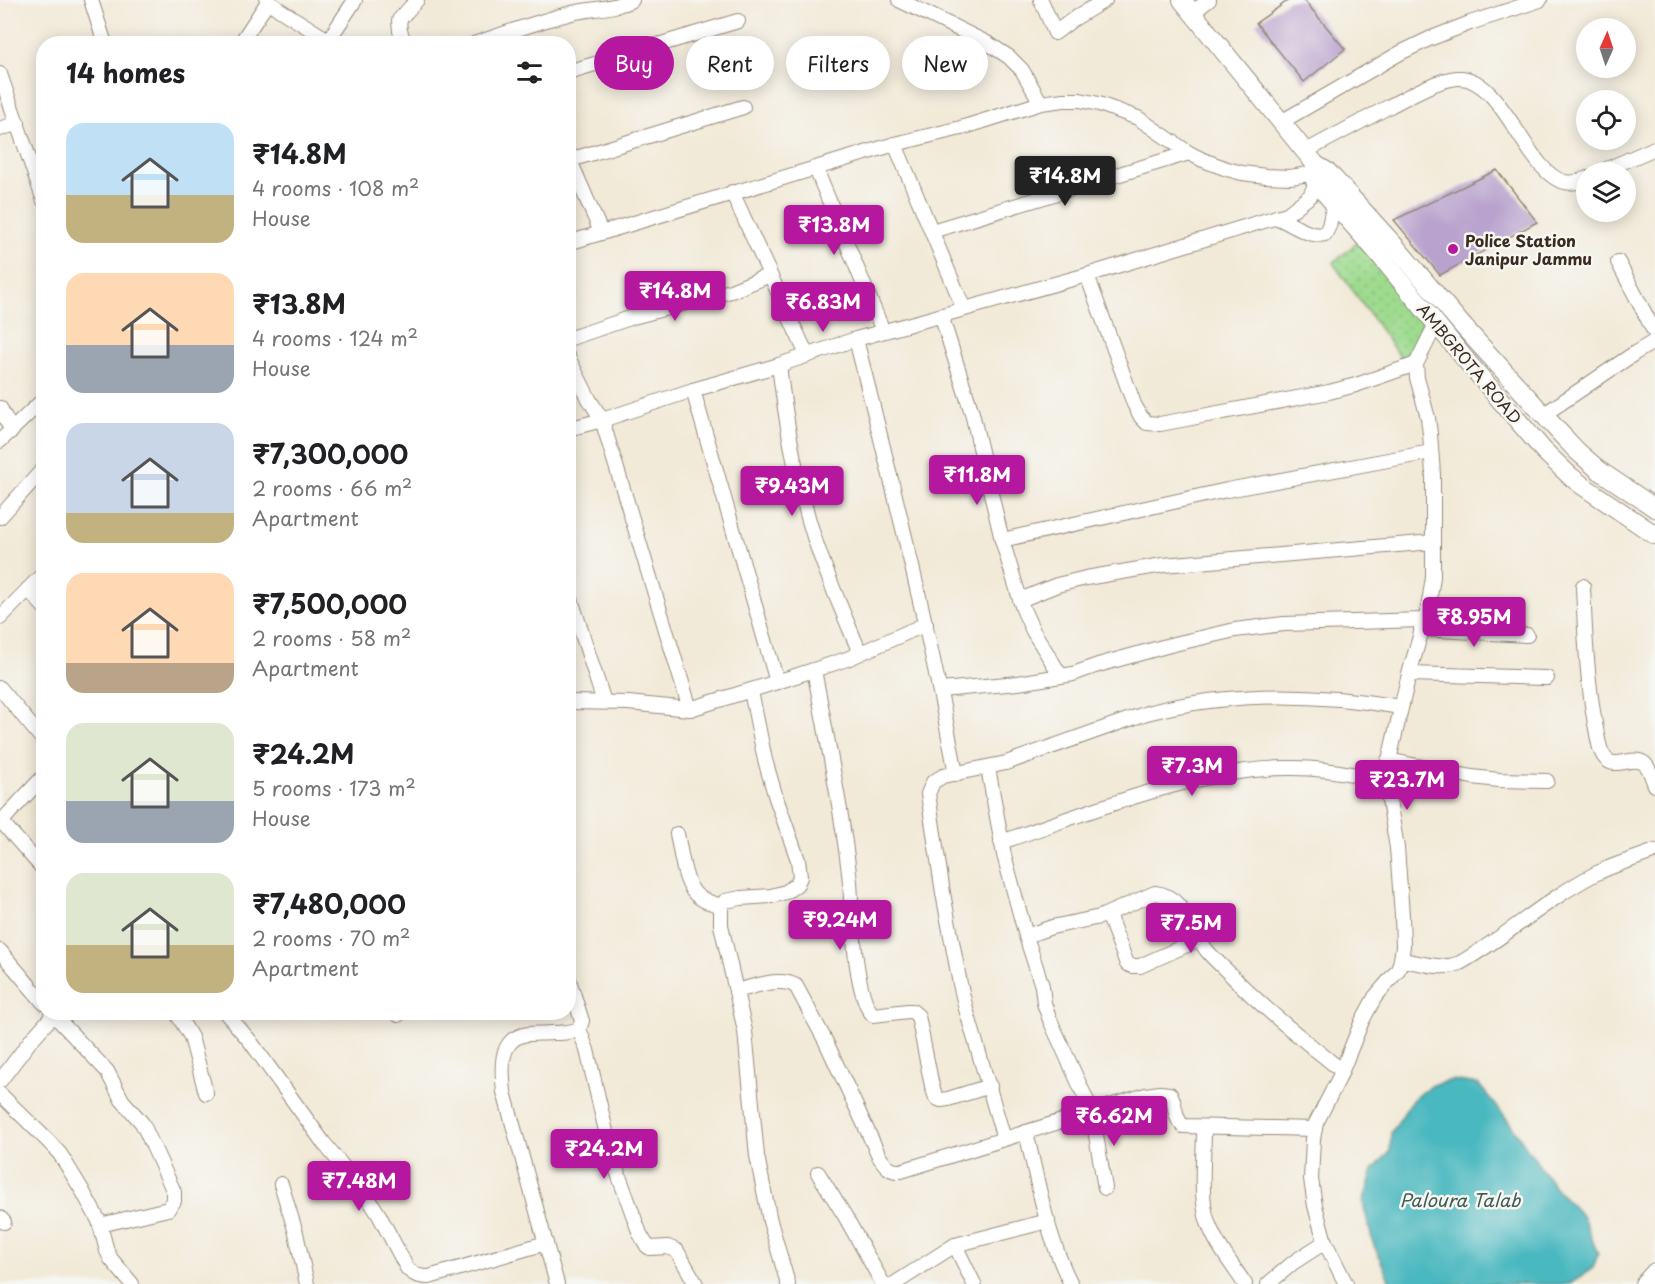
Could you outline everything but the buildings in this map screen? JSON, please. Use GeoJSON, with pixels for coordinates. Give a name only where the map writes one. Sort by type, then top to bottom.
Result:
{"type":"FeatureCollection","features":[{"type":"Feature","properties":{"kind":"main road"},"geometry":{"type":"LineString","coordinates":[[1187,6],[1281,122],[1313,168],[1328,172],[1543,415],[1591,463],[1655,508]]}},
{"type":"Feature","properties":{"kind":"main road","name":"AMBGROTA ROAD"},"geometry":{"type":"LineString","coordinates":[[1313,168],[1334,203],[1520,424],[1558,465],[1597,497],[1655,535]]}},
{"type":"Feature","properties":{"kind":"main road"},"geometry":{"type":"LineString","coordinates":[[1644,1284],[1655,1272]]}},
{"type":"Feature","properties":{"kind":"street"},"geometry":{"type":"LineString","coordinates":[[91,0],[102,36]]}},
{"type":"Feature","properties":{"kind":"street"},"geometry":{"type":"LineString","coordinates":[[331,36],[355,0]]}},
{"type":"Feature","properties":{"kind":"street"},"geometry":{"type":"LineString","coordinates":[[402,36],[399,20],[417,0]]}},
{"type":"Feature","properties":{"kind":"street"},"geometry":{"type":"LineString","coordinates":[[499,36],[575,12],[621,5],[632,0]]}},
{"type":"Feature","properties":{"kind":"street"},"geometry":{"type":"LineString","coordinates":[[899,0],[989,44],[1010,57],[1022,70],[1041,103]]}},
{"type":"Feature","properties":{"kind":"street"},"geometry":{"type":"LineString","coordinates":[[1041,0],[1055,33],[1105,0]]}},
{"type":"Feature","properties":{"kind":"street"},"geometry":{"type":"LineString","coordinates":[[1187,6],[1209,0]]}},
{"type":"Feature","properties":{"kind":"street"},"geometry":{"type":"LineString","coordinates":[[1281,122],[1400,53],[1429,39],[1540,0]]}},
{"type":"Feature","properties":{"kind":"street"},"geometry":{"type":"LineString","coordinates":[[245,36],[268,1],[318,36]]}},
{"type":"Feature","properties":{"kind":"street"},"geometry":{"type":"LineString","coordinates":[[576,70],[738,21]]}},
{"type":"Feature","properties":{"kind":"street"},"geometry":{"type":"LineString","coordinates":[[0,75],[36,175]]}},
{"type":"Feature","properties":{"kind":"street"},"geometry":{"type":"LineString","coordinates":[[576,240],[732,192],[896,144],[961,128],[1041,103],[1080,99],[1138,118],[1190,153],[1227,169],[1256,175],[1290,177],[1313,168],[1414,94],[1449,79],[1466,78],[1488,92],[1535,157],[1552,176],[1563,182],[1576,181]]}},
{"type":"Feature","properties":{"kind":"street"},"geometry":{"type":"LineString","coordinates":[[576,156],[742,107]]}},
{"type":"Feature","properties":{"kind":"street"},"geometry":{"type":"LineString","coordinates":[[0,129],[18,123]]}},
{"type":"Feature","properties":{"kind":"street"},"geometry":{"type":"LineString","coordinates":[[896,144],[964,309]]}},
{"type":"Feature","properties":{"kind":"street"},"geometry":{"type":"LineString","coordinates":[[1623,162],[1655,148]]}},
{"type":"Feature","properties":{"kind":"street"},"geometry":{"type":"LineString","coordinates":[[932,231],[1190,153]]}},
{"type":"Feature","properties":{"kind":"street"},"geometry":{"type":"LineString","coordinates":[[816,168],[883,331]]}},
{"type":"Feature","properties":{"kind":"street"},"geometry":{"type":"LineString","coordinates":[[576,427],[856,339],[1087,275],[1276,218],[1287,214],[1310,196],[1313,168]]}},
{"type":"Feature","properties":{"kind":"street"},"geometry":{"type":"LineString","coordinates":[[576,174],[602,232]]}},
{"type":"Feature","properties":{"kind":"street"},"geometry":{"type":"LineString","coordinates":[[732,192],[807,355]]}},
{"type":"Feature","properties":{"kind":"street"},"geometry":{"type":"LineString","coordinates":[[1276,218],[1311,233],[1325,234],[1334,203]]}},
{"type":"Feature","properties":{"kind":"street"},"geometry":{"type":"LineString","coordinates":[[1618,262],[1655,333]]}},
{"type":"Feature","properties":{"kind":"street"},"geometry":{"type":"LineString","coordinates":[[576,336],[633,317],[732,291],[770,275]]}},
{"type":"Feature","properties":{"kind":"street"},"geometry":{"type":"LineString","coordinates":[[1087,275],[1134,404],[1147,423],[1160,424],[1329,392],[1416,364]]}},
{"type":"Feature","properties":{"kind":"street"},"geometry":{"type":"LineString","coordinates":[[941,315],[972,413],[1002,540],[1020,600],[1033,631],[1061,676]]}},
{"type":"Feature","properties":{"kind":"street"},"geometry":{"type":"LineString","coordinates":[[1346,1284],[1325,1242],[1311,1189],[1311,1159],[1315,1129],[1362,1021],[1378,992],[1398,970],[1401,960],[1403,931],[1397,848],[1387,780],[1388,760],[1431,594],[1433,474],[1428,418],[1418,386],[1416,364],[1436,324]]}},
{"type":"Feature","properties":{"kind":"street"},"geometry":{"type":"LineString","coordinates":[[856,339],[926,624],[956,774]]}},
{"type":"Feature","properties":{"kind":"street"},"geometry":{"type":"LineString","coordinates":[[1543,415],[1655,341]]}},
{"type":"Feature","properties":{"kind":"street"},"geometry":{"type":"LineString","coordinates":[[778,365],[789,436],[813,534],[860,653]]}},
{"type":"Feature","properties":{"kind":"street"},"geometry":{"type":"LineString","coordinates":[[576,373],[602,420],[690,709]]}},
{"type":"Feature","properties":{"kind":"street"},"geometry":{"type":"LineString","coordinates":[[693,390],[777,682]]}},
{"type":"Feature","properties":{"kind":"street"},"geometry":{"type":"LineString","coordinates":[[0,441],[36,407]]}},
{"type":"Feature","properties":{"kind":"street"},"geometry":{"type":"LineString","coordinates":[[0,408],[12,431]]}},
{"type":"Feature","properties":{"kind":"street"},"geometry":{"type":"LineString","coordinates":[[1002,540],[1227,490],[1431,452]]}},
{"type":"Feature","properties":{"kind":"street"},"geometry":{"type":"LineString","coordinates":[[0,517],[36,477]]}},
{"type":"Feature","properties":{"kind":"street"},"geometry":{"type":"LineString","coordinates":[[1020,600],[1057,585],[1163,565],[1433,542]]}},
{"type":"Feature","properties":{"kind":"street"},"geometry":{"type":"LineString","coordinates":[[0,618],[36,581]]}},
{"type":"Feature","properties":{"kind":"street"},"geometry":{"type":"LineString","coordinates":[[1582,586],[1591,703],[1603,755],[1611,762],[1643,763],[1647,766],[1655,785]]}},
{"type":"Feature","properties":{"kind":"street"},"geometry":{"type":"LineString","coordinates":[[28,589],[36,598]]}},
{"type":"Feature","properties":{"kind":"street"},"geometry":{"type":"LineString","coordinates":[[576,615],[604,702]]}},
{"type":"Feature","properties":{"kind":"street"},"geometry":{"type":"LineString","coordinates":[[576,702],[690,709],[814,670],[926,624]]}},
{"type":"Feature","properties":{"kind":"street"},"geometry":{"type":"LineString","coordinates":[[940,690],[1018,683],[1061,676],[1170,645],[1235,630],[1284,624],[1423,625],[1527,634]]}},
{"type":"Feature","properties":{"kind":"street"},"geometry":{"type":"LineString","coordinates":[[814,670],[836,783],[849,878],[857,967],[868,1009],[873,1015],[912,1011],[918,1016],[936,1098],[948,1099],[990,1086]]}},
{"type":"Feature","properties":{"kind":"street"},"geometry":{"type":"LineString","coordinates":[[1409,675],[1547,678]]}},
{"type":"Feature","properties":{"kind":"street"},"geometry":{"type":"LineString","coordinates":[[0,688],[36,731]]}},
{"type":"Feature","properties":{"kind":"street"},"geometry":{"type":"LineString","coordinates":[[751,691],[765,760],[798,860],[800,877],[797,884],[786,892],[725,901],[721,906],[722,924],[745,1031],[757,1156],[770,1221],[788,1284]]}},
{"type":"Feature","properties":{"kind":"street"},"geometry":{"type":"LineString","coordinates":[[1004,1139],[960,984],[927,794],[933,782],[943,776],[1006,764],[1166,708],[1246,697],[1286,696],[1362,700],[1401,707]]}},
{"type":"Feature","properties":{"kind":"street"},"geometry":{"type":"LineString","coordinates":[[1388,760],[1472,777],[1547,781]]}},
{"type":"Feature","properties":{"kind":"street"},"geometry":{"type":"LineString","coordinates":[[1001,842],[1185,782],[1232,773],[1290,767],[1387,780]]}},
{"type":"Feature","properties":{"kind":"street"},"geometry":{"type":"LineString","coordinates":[[988,768],[1001,842],[1026,936],[1040,977],[1044,1003],[1092,1112],[1105,1188]]}},
{"type":"Feature","properties":{"kind":"street"},"geometry":{"type":"LineString","coordinates":[[36,784],[0,822],[36,861]]}},
{"type":"Feature","properties":{"kind":"street"},"geometry":{"type":"LineString","coordinates":[[677,834],[690,889],[696,896],[721,906]]}},
{"type":"Feature","properties":{"kind":"street"},"geometry":{"type":"LineString","coordinates":[[1401,960],[1444,967],[1460,963],[1595,874],[1655,851]]}},
{"type":"Feature","properties":{"kind":"street"},"geometry":{"type":"LineString","coordinates":[[1026,936],[1052,927],[1100,917],[1149,895],[1163,893],[1180,906],[1208,951],[1269,1012],[1342,1071]]}},
{"type":"Feature","properties":{"kind":"street"},"geometry":{"type":"LineString","coordinates":[[1108,914],[1127,964],[1132,966],[1140,966],[1200,939]]}},
{"type":"Feature","properties":{"kind":"street"},"geometry":{"type":"LineString","coordinates":[[0,951],[36,994]]}},
{"type":"Feature","properties":{"kind":"street"},"geometry":{"type":"LineString","coordinates":[[736,991],[773,983],[791,983],[796,986],[826,1042],[880,1158],[890,1170],[895,1172],[1146,1095],[1170,1094],[1178,1122],[1183,1126],[1315,1129]]}},
{"type":"Feature","properties":{"kind":"street"},"geometry":{"type":"LineString","coordinates":[[576,1002],[582,1021],[579,1029],[612,1157],[640,1234],[650,1248],[668,1247],[677,1251],[696,1284]]}},
{"type":"Feature","properties":{"kind":"street"},"geometry":{"type":"LineString","coordinates":[[0,1081],[48,1020]]}},
{"type":"Feature","properties":{"kind":"street"},"geometry":{"type":"LineString","coordinates":[[60,1020],[107,1071],[122,1100],[142,1123],[174,1196],[174,1201],[168,1209],[100,1225]]}},
{"type":"Feature","properties":{"kind":"street"},"geometry":{"type":"LineString","coordinates":[[181,1020],[191,1037],[206,1093]]}},
{"type":"Feature","properties":{"kind":"street"},"geometry":{"type":"LineString","coordinates":[[232,1020],[250,1041],[323,1142],[367,1196],[413,1279],[416,1275],[429,1277],[546,1243]]}},
{"type":"Feature","properties":{"kind":"street"},"geometry":{"type":"LineString","coordinates":[[557,1284],[504,1092],[503,1059],[508,1044],[512,1039],[522,1035],[568,1032],[579,1029]]}},
{"type":"Feature","properties":{"kind":"street"},"geometry":{"type":"LineString","coordinates":[[0,1094],[60,1155],[100,1225],[107,1251],[132,1284]]}},
{"type":"Feature","properties":{"kind":"street"},"geometry":{"type":"LineString","coordinates":[[1204,1127],[1204,1200],[1207,1217],[1217,1242],[1245,1284]]}},
{"type":"Feature","properties":{"kind":"street"},"geometry":{"type":"LineString","coordinates":[[1026,1132],[1058,1256],[1071,1284]]}},
{"type":"Feature","properties":{"kind":"street"},"geometry":{"type":"LineString","coordinates":[[818,1173],[883,1284]]}},
{"type":"Feature","properties":{"kind":"street"},"geometry":{"type":"LineString","coordinates":[[281,1184],[296,1233],[307,1284]]}},
{"type":"Feature","properties":{"kind":"street"},"geometry":{"type":"LineString","coordinates":[[894,1284],[955,1245],[1048,1221]]}},
{"type":"Feature","properties":{"kind":"street"},"geometry":{"type":"LineString","coordinates":[[1268,1284],[1294,1262],[1325,1242]]}},
{"type":"Feature","properties":{"kind":"street"},"geometry":{"type":"LineString","coordinates":[[955,1245],[974,1284]]}},
{"type":"Feature","properties":{"kind":"green space"},"geometry":{"type":"Polygon","coordinates":[[[1358,242],[1422,319],[1424,336],[1420,345],[1402,360],[1333,263],[1358,242]]]}},
{"type":"Feature","properties":{"kind":"water","name":"Paloura Talab"},"geometry":{"type":"Polygon","coordinates":[[[1452,1080],[1478,1084],[1504,1115],[1555,1188],[1583,1217],[1598,1254],[1593,1268],[1570,1284],[1391,1284],[1373,1243],[1363,1203],[1373,1170],[1390,1152],[1391,1133],[1413,1099],[1433,1085],[1452,1080]]]}},
{"type":"Feature","properties":{"kind":"place","name":"Police Station Janipur Jammu"},"geometry":{"type":"Point","coordinates":[1453,249]}}]}
